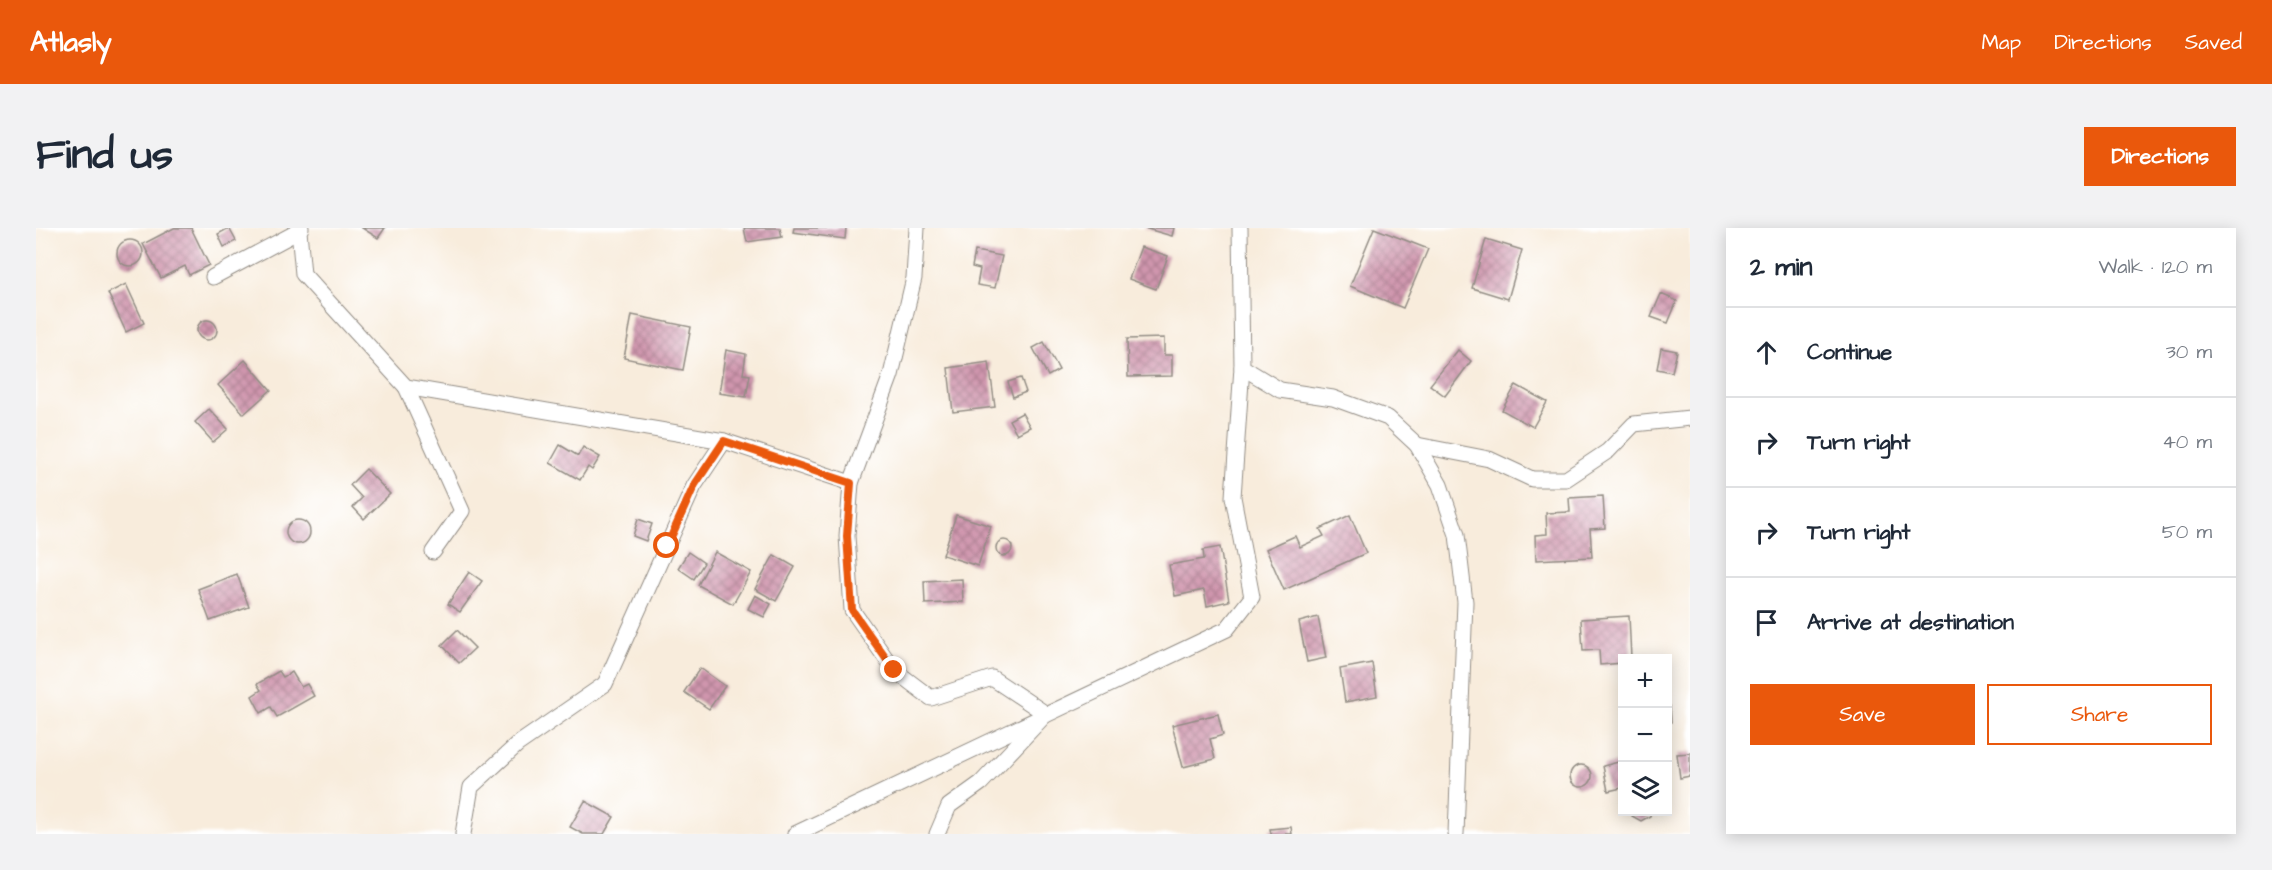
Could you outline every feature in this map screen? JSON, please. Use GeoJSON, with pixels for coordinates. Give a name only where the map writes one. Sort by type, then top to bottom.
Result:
{"type":"FeatureCollection","features":[{"type":"Feature","properties":{"kind":"lane"},"geometry":{"type":"LineString","coordinates":[[917,228],[914,278],[891,375],[851,483],[847,536],[852,610],[894,670],[931,698],[992,678],[1046,714]]}},
{"type":"Feature","properties":{"kind":"lane"},"geometry":{"type":"LineString","coordinates":[[795,834],[1227,629],[1252,597],[1233,497],[1242,368],[1240,228]]}},
{"type":"Feature","properties":{"kind":"lane"},"geometry":{"type":"LineString","coordinates":[[213,278],[300,229],[303,274],[406,387],[462,510],[433,552]]}},
{"type":"Feature","properties":{"kind":"lane"},"geometry":{"type":"LineString","coordinates":[[1242,368],[1280,390],[1333,398],[1388,418],[1417,445],[1440,485],[1457,535],[1465,602],[1456,834]]}},
{"type":"Feature","properties":{"kind":"lane"},"geometry":{"type":"LineString","coordinates":[[406,387],[724,441],[851,483]]}},
{"type":"Feature","properties":{"kind":"lane"},"geometry":{"type":"LineString","coordinates":[[1417,445],[1489,459],[1532,479],[1566,479],[1608,451],[1634,424],[1690,418]]}},
{"type":"Feature","properties":{"kind":"lane"},"geometry":{"type":"LineString","coordinates":[[463,834],[471,787],[518,744],[605,684],[694,486],[724,441]]}},
{"type":"Feature","properties":{"kind":"lane"},"geometry":{"type":"LineString","coordinates":[[937,834],[949,806],[981,783],[1046,714]]}},
{"type":"Feature","properties":{"kind":"building"},"geometry":{"type":"Polygon","coordinates":[[[174,228],[191,228],[209,265],[189,275],[185,266],[161,278],[143,244],[174,228]]]}},
{"type":"Feature","properties":{"kind":"building"},"geometry":{"type":"Polygon","coordinates":[[[229,228],[236,241],[224,247],[218,234],[229,228]]]}},
{"type":"Feature","properties":{"kind":"building"},"geometry":{"type":"Polygon","coordinates":[[[362,228],[385,228],[378,238],[362,228]]]}},
{"type":"Feature","properties":{"kind":"building"},"geometry":{"type":"Polygon","coordinates":[[[744,228],[780,228],[782,237],[747,242],[744,228]]]}},
{"type":"Feature","properties":{"kind":"building"},"geometry":{"type":"Polygon","coordinates":[[[794,228],[846,228],[845,239],[793,232],[794,228]]]}},
{"type":"Feature","properties":{"kind":"building"},"geometry":{"type":"Polygon","coordinates":[[[1144,228],[1174,228],[1172,236],[1144,228]]]}},
{"type":"Feature","properties":{"kind":"building"},"geometry":{"type":"Polygon","coordinates":[[[1374,228],[1428,249],[1403,308],[1350,286],[1374,228]]]}},
{"type":"Feature","properties":{"kind":"building"},"geometry":{"type":"Polygon","coordinates":[[[1486,239],[1522,250],[1508,299],[1472,288],[1486,239]]]}},
{"type":"Feature","properties":{"kind":"building"},"geometry":{"type":"Polygon","coordinates":[[[130,240],[139,244],[143,253],[139,262],[130,266],[121,262],[117,253],[121,244],[130,240]]]}},
{"type":"Feature","properties":{"kind":"building"},"geometry":{"type":"Polygon","coordinates":[[[1141,247],[1168,256],[1156,289],[1129,279],[1141,247]]]}},
{"type":"Feature","properties":{"kind":"building"},"geometry":{"type":"Polygon","coordinates":[[[975,251],[1002,256],[995,288],[977,285],[980,269],[972,267],[975,251]]]}},
{"type":"Feature","properties":{"kind":"building"},"geometry":{"type":"Polygon","coordinates":[[[126,284],[144,323],[126,332],[108,293],[126,284]]]}},
{"type":"Feature","properties":{"kind":"building"},"geometry":{"type":"Polygon","coordinates":[[[1661,294],[1677,301],[1668,323],[1651,317],[1661,294]]]}},
{"type":"Feature","properties":{"kind":"building"},"geometry":{"type":"Polygon","coordinates":[[[632,315],[691,327],[683,370],[624,358],[632,315]]]}},
{"type":"Feature","properties":{"kind":"building"},"geometry":{"type":"Polygon","coordinates":[[[207,320],[214,323],[217,330],[214,337],[207,340],[200,337],[197,330],[200,323],[207,320]]]}},
{"type":"Feature","properties":{"kind":"building"},"geometry":{"type":"Polygon","coordinates":[[[1164,338],[1164,355],[1172,355],[1172,376],[1128,377],[1127,339],[1164,338]]]}},
{"type":"Feature","properties":{"kind":"building"},"geometry":{"type":"Polygon","coordinates":[[[1044,342],[1059,370],[1048,376],[1033,348],[1044,342]]]}},
{"type":"Feature","properties":{"kind":"building"},"geometry":{"type":"Polygon","coordinates":[[[1661,348],[1677,351],[1672,372],[1657,369],[1661,348]]]}},
{"type":"Feature","properties":{"kind":"building"},"geometry":{"type":"Polygon","coordinates":[[[726,350],[746,354],[743,374],[750,375],[746,397],[719,393],[726,350]]]}},
{"type":"Feature","properties":{"kind":"building"},"geometry":{"type":"Polygon","coordinates":[[[1458,350],[1471,361],[1445,396],[1430,385],[1458,350]]]}},
{"type":"Feature","properties":{"kind":"building"},"geometry":{"type":"Polygon","coordinates":[[[245,360],[271,390],[244,414],[218,385],[245,360]]]}},
{"type":"Feature","properties":{"kind":"building"},"geometry":{"type":"Polygon","coordinates":[[[989,362],[995,407],[953,412],[948,368],[989,362]]]}},
{"type":"Feature","properties":{"kind":"building"},"geometry":{"type":"Polygon","coordinates":[[[1021,378],[1026,392],[1013,397],[1008,382],[1021,378]]]}},
{"type":"Feature","properties":{"kind":"building"},"geometry":{"type":"Polygon","coordinates":[[[1516,385],[1547,402],[1533,427],[1502,410],[1516,385]]]}},
{"type":"Feature","properties":{"kind":"building"},"geometry":{"type":"Polygon","coordinates":[[[209,409],[228,429],[213,442],[195,422],[209,409]]]}},
{"type":"Feature","properties":{"kind":"building"},"geometry":{"type":"Polygon","coordinates":[[[1022,413],[1030,427],[1017,434],[1009,420],[1022,413]]]}},
{"type":"Feature","properties":{"kind":"building"},"geometry":{"type":"Polygon","coordinates":[[[560,445],[578,456],[583,447],[600,457],[592,470],[588,467],[580,480],[550,463],[560,445]]]}},
{"type":"Feature","properties":{"kind":"building"},"geometry":{"type":"Polygon","coordinates":[[[366,469],[390,494],[364,519],[353,507],[362,498],[350,485],[366,469]]]}},
{"type":"Feature","properties":{"kind":"building"},"geometry":{"type":"Polygon","coordinates":[[[1603,496],[1605,528],[1590,529],[1592,557],[1536,560],[1535,535],[1547,534],[1546,513],[1570,512],[1569,498],[1603,496]]]}},
{"type":"Feature","properties":{"kind":"building"},"geometry":{"type":"Polygon","coordinates":[[[956,515],[991,526],[978,566],[943,555],[956,515]]]}},
{"type":"Feature","properties":{"kind":"building"},"geometry":{"type":"Polygon","coordinates":[[[1350,515],[1366,553],[1284,590],[1266,549],[1295,536],[1300,547],[1324,536],[1320,529],[1350,515]]]}},
{"type":"Feature","properties":{"kind":"building"},"geometry":{"type":"Polygon","coordinates":[[[638,519],[652,524],[646,541],[633,536],[638,519]]]}},
{"type":"Feature","properties":{"kind":"building"},"geometry":{"type":"Polygon","coordinates":[[[298,520],[306,524],[310,532],[306,540],[298,544],[290,540],[286,532],[290,524],[298,520]]]}},
{"type":"Feature","properties":{"kind":"building"},"geometry":{"type":"Polygon","coordinates":[[[1004,540],[1010,542],[1012,548],[1010,554],[1004,556],[998,554],[996,548],[998,542],[1004,540]]]}},
{"type":"Feature","properties":{"kind":"building"},"geometry":{"type":"Polygon","coordinates":[[[1220,547],[1229,601],[1207,606],[1204,590],[1175,596],[1169,565],[1204,559],[1203,550],[1220,547]]]}},
{"type":"Feature","properties":{"kind":"building"},"geometry":{"type":"Polygon","coordinates":[[[688,552],[704,563],[694,579],[678,568],[688,552]]]}},
{"type":"Feature","properties":{"kind":"building"},"geometry":{"type":"Polygon","coordinates":[[[715,552],[751,572],[733,604],[698,585],[715,552]]]}},
{"type":"Feature","properties":{"kind":"building"},"geometry":{"type":"Polygon","coordinates":[[[774,555],[795,567],[776,601],[755,589],[774,555]]]}},
{"type":"Feature","properties":{"kind":"building"},"geometry":{"type":"Polygon","coordinates":[[[469,572],[482,581],[460,612],[448,604],[469,572]]]}},
{"type":"Feature","properties":{"kind":"building"},"geometry":{"type":"Polygon","coordinates":[[[237,574],[249,607],[210,621],[198,589],[237,574]]]}},
{"type":"Feature","properties":{"kind":"building"},"geometry":{"type":"Polygon","coordinates":[[[962,579],[963,602],[925,604],[924,581],[962,579]]]}},
{"type":"Feature","properties":{"kind":"building"},"geometry":{"type":"Polygon","coordinates":[[[755,595],[771,604],[764,617],[748,609],[755,595]]]}},
{"type":"Feature","properties":{"kind":"building"},"geometry":{"type":"Polygon","coordinates":[[[1629,616],[1631,654],[1618,654],[1618,663],[1600,665],[1599,650],[1583,651],[1581,619],[1629,616]]]}},
{"type":"Feature","properties":{"kind":"building"},"geometry":{"type":"Polygon","coordinates":[[[1318,617],[1326,658],[1307,662],[1299,622],[1318,617]]]}},
{"type":"Feature","properties":{"kind":"building"},"geometry":{"type":"Polygon","coordinates":[[[457,630],[475,648],[459,663],[442,645],[457,630]]]}},
{"type":"Feature","properties":{"kind":"building"},"geometry":{"type":"Polygon","coordinates":[[[1372,663],[1377,696],[1345,702],[1340,669],[1372,663]]]}},
{"type":"Feature","properties":{"kind":"building"},"geometry":{"type":"Polygon","coordinates":[[[700,668],[725,686],[709,709],[684,692],[700,668]]]}},
{"type":"Feature","properties":{"kind":"building"},"geometry":{"type":"Polygon","coordinates":[[[279,671],[283,677],[292,672],[301,687],[307,684],[314,696],[277,717],[271,707],[261,713],[252,696],[261,690],[257,684],[279,671]]]}},
{"type":"Feature","properties":{"kind":"building"},"geometry":{"type":"Polygon","coordinates":[[[1218,714],[1223,735],[1210,739],[1215,759],[1183,767],[1172,725],[1218,714]]]}},
{"type":"Feature","properties":{"kind":"building"},"geometry":{"type":"Polygon","coordinates":[[[1690,753],[1690,776],[1680,778],[1677,754],[1690,753]]]}},
{"type":"Feature","properties":{"kind":"building"},"geometry":{"type":"Polygon","coordinates":[[[1618,762],[1618,789],[1608,791],[1603,766],[1618,762]]]}},
{"type":"Feature","properties":{"kind":"building"},"geometry":{"type":"Polygon","coordinates":[[[1581,765],[1591,772],[1592,776],[1585,786],[1581,787],[1571,780],[1570,776],[1577,766],[1581,765]]]}},
{"type":"Feature","properties":{"kind":"building"},"geometry":{"type":"Polygon","coordinates":[[[585,801],[614,817],[604,834],[583,834],[570,827],[585,801]]]}},
{"type":"Feature","properties":{"kind":"building"},"geometry":{"type":"Polygon","coordinates":[[[1632,816],[1650,816],[1641,821],[1632,816]]]}},
{"type":"Feature","properties":{"kind":"building"},"geometry":{"type":"Polygon","coordinates":[[[1291,827],[1292,834],[1271,834],[1270,829],[1291,827]]]}},
{"type":"Feature","properties":{"kind":"route"},"geometry":{"type":"LineString","coordinates":[[667,546],[694,486],[724,441],[851,483],[847,536],[852,610],[894,670]]}}]}
